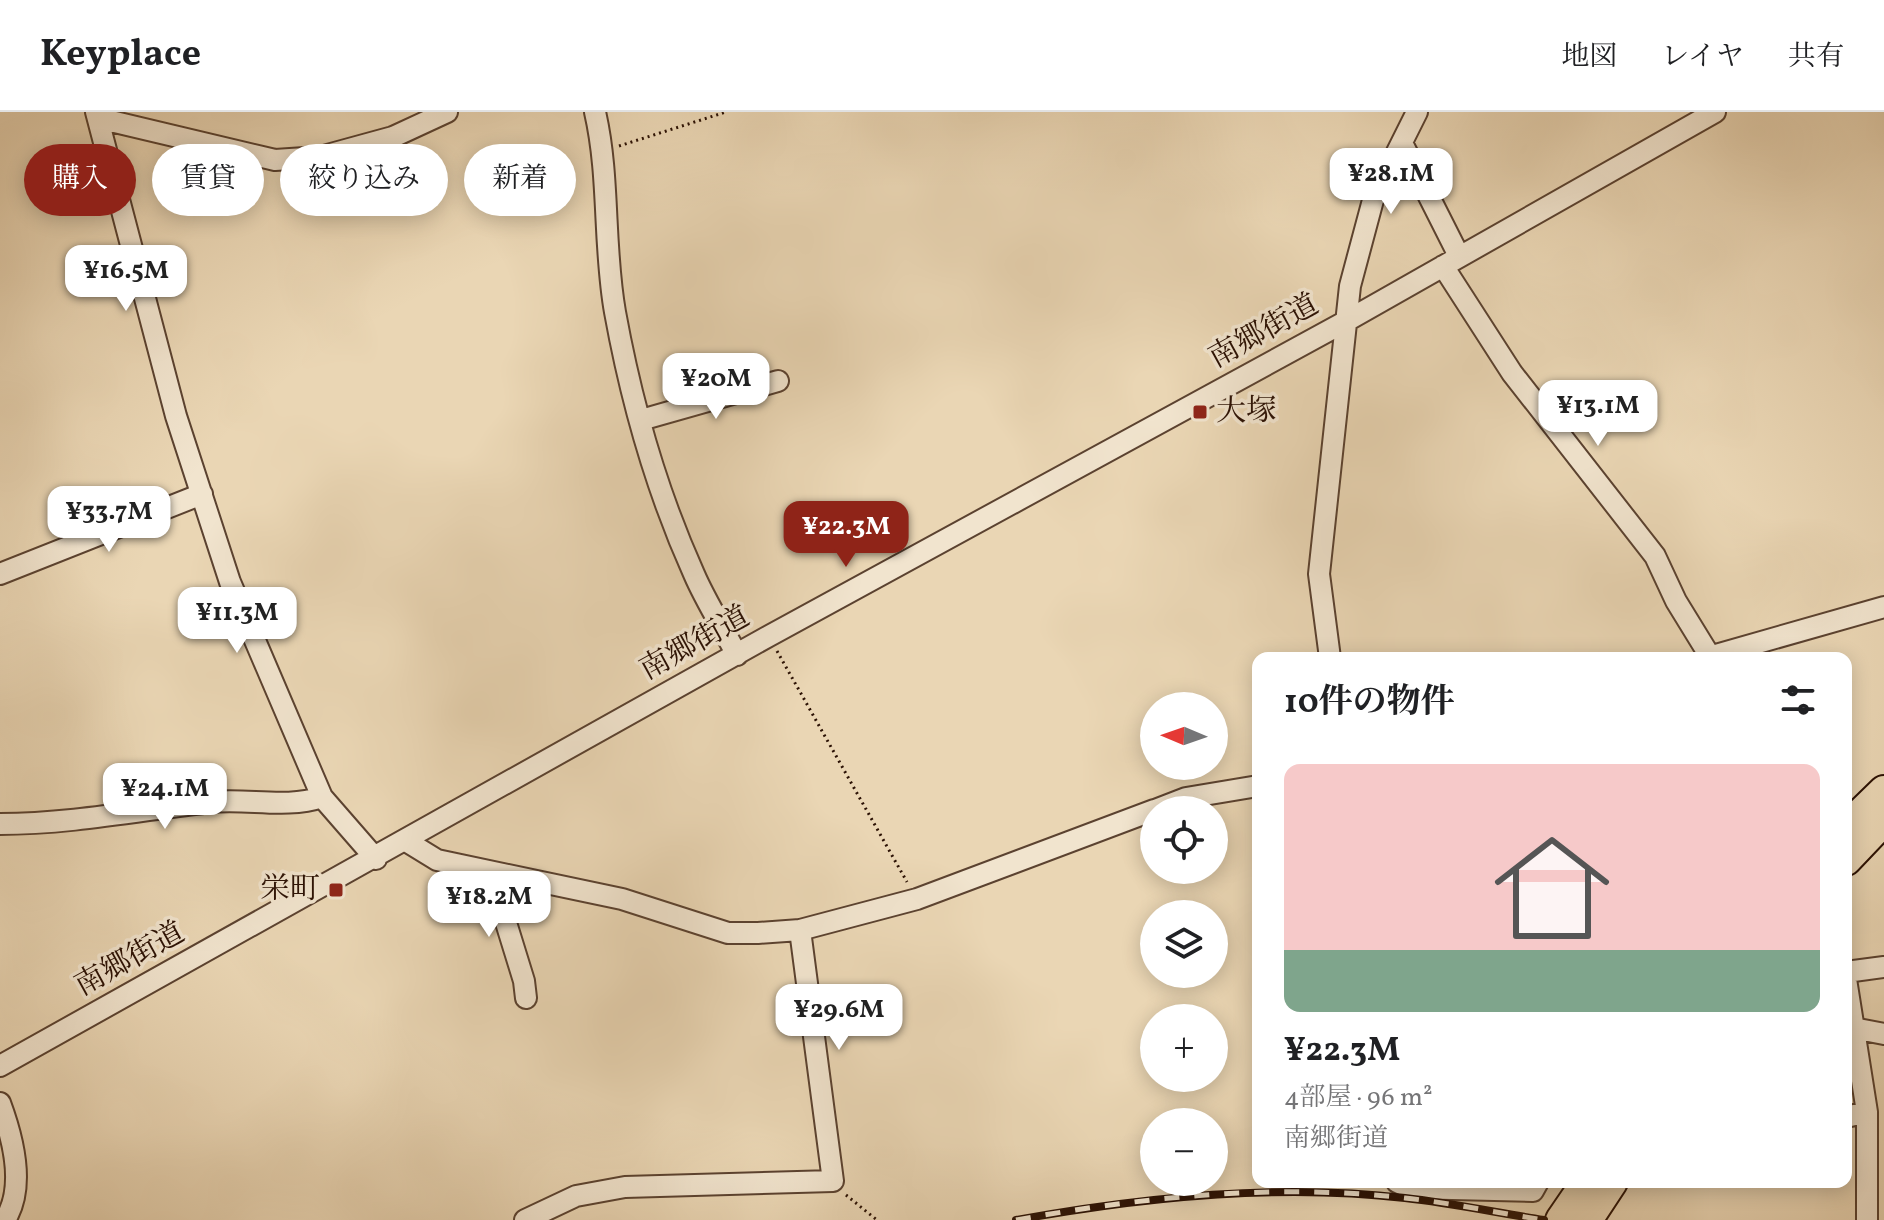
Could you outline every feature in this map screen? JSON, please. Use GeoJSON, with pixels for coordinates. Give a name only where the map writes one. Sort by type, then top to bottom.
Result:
{"type":"FeatureCollection","features":[{"type":"Feature","properties":{"kind":"highway"},"geometry":{"type":"LineString","coordinates":[[1852,822],[1884,791]]}},
{"type":"Feature","properties":{"kind":"highway"},"geometry":{"type":"LineString","coordinates":[[1852,854],[1884,820]]}},
{"type":"Feature","properties":{"kind":"highway"},"geometry":{"type":"LineString","coordinates":[[1580,1206],[1604,1188]]}},
{"type":"Feature","properties":{"kind":"street"},"geometry":{"type":"LineString","coordinates":[[376,859],[322,797],[230,582],[176,416],[97,115],[275,160],[320,157],[393,137],[447,112]]}},
{"type":"Feature","properties":{"kind":"street"},"geometry":{"type":"LineString","coordinates":[[595,112],[603,150],[605,229],[615,312],[641,420],[652,462],[694,575],[737,655]]}},
{"type":"Feature","properties":{"kind":"street"},"geometry":{"type":"LineString","coordinates":[[1329,652],[1319,574],[1331,439],[1350,319],[1350,286],[1373,200],[1417,112]]}},
{"type":"Feature","properties":{"kind":"street","name":"南郷街道"},"geometry":{"type":"LineString","coordinates":[[0,1066],[376,859],[769,636],[1350,319],[1715,112]]}},
{"type":"Feature","properties":{"kind":"street"},"geometry":{"type":"LineString","coordinates":[[1402,143],[1451,261],[1512,373],[1655,556],[1676,601],[1706,652]]}},
{"type":"Feature","properties":{"kind":"street"},"geometry":{"type":"LineString","coordinates":[[641,420],[778,381]]}},
{"type":"Feature","properties":{"kind":"street"},"geometry":{"type":"LineString","coordinates":[[0,574],[202,494]]}},
{"type":"Feature","properties":{"kind":"street"},"geometry":{"type":"LineString","coordinates":[[1726,652],[1884,607]]}},
{"type":"Feature","properties":{"kind":"street"},"geometry":{"type":"LineString","coordinates":[[1198,796],[1252,787]]}},
{"type":"Feature","properties":{"kind":"street"},"geometry":{"type":"LineString","coordinates":[[0,824],[105,817],[237,800],[302,804],[322,797]]}},
{"type":"Feature","properties":{"kind":"street"},"geometry":{"type":"LineString","coordinates":[[406,841],[437,860],[491,874],[622,899],[728,933],[800,930],[917,899],[1140,815]]}},
{"type":"Feature","properties":{"kind":"street"},"geometry":{"type":"LineString","coordinates":[[491,874],[524,981],[526,998]]}},
{"type":"Feature","properties":{"kind":"street"},"geometry":{"type":"LineString","coordinates":[[525,1220],[576,1196],[625,1187],[833,1181],[800,930]]}},
{"type":"Feature","properties":{"kind":"street"},"geometry":{"type":"LineString","coordinates":[[1852,971],[1884,967]]}},
{"type":"Feature","properties":{"kind":"street"},"geometry":{"type":"LineString","coordinates":[[1852,1021],[1867,1112],[1867,1220]]}},
{"type":"Feature","properties":{"kind":"street"},"geometry":{"type":"LineString","coordinates":[[1853,1028],[1884,1034]]}},
{"type":"Feature","properties":{"kind":"street"},"geometry":{"type":"LineString","coordinates":[[0,1103],[7,1122],[16,1176],[16,1202],[5,1220]]}},
{"type":"Feature","properties":{"kind":"street"},"geometry":{"type":"LineString","coordinates":[[1852,1116],[1867,1112]]}},
{"type":"Feature","properties":{"kind":"street"},"geometry":{"type":"LineString","coordinates":[[1410,1188],[1533,1191],[1535,1188]]}},
{"type":"Feature","properties":{"kind":"path"},"geometry":{"type":"LineString","coordinates":[[603,150],[726,112]]}},
{"type":"Feature","properties":{"kind":"path"},"geometry":{"type":"LineString","coordinates":[[769,636],[917,899]]}},
{"type":"Feature","properties":{"kind":"path"},"geometry":{"type":"LineString","coordinates":[[833,1181],[853,1202],[877,1220]]}},
{"type":"Feature","properties":{"kind":"railway"},"geometry":{"type":"LineString","coordinates":[[1016,1220],[1161,1199],[1259,1192],[1357,1194],[1423,1200],[1544,1220]]}},
{"type":"Feature","properties":{"kind":"place","name":"大塚"},"geometry":{"type":"Point","coordinates":[1200,412]}},
{"type":"Feature","properties":{"kind":"place","name":"栄町"},"geometry":{"type":"Point","coordinates":[336,890]}}]}
